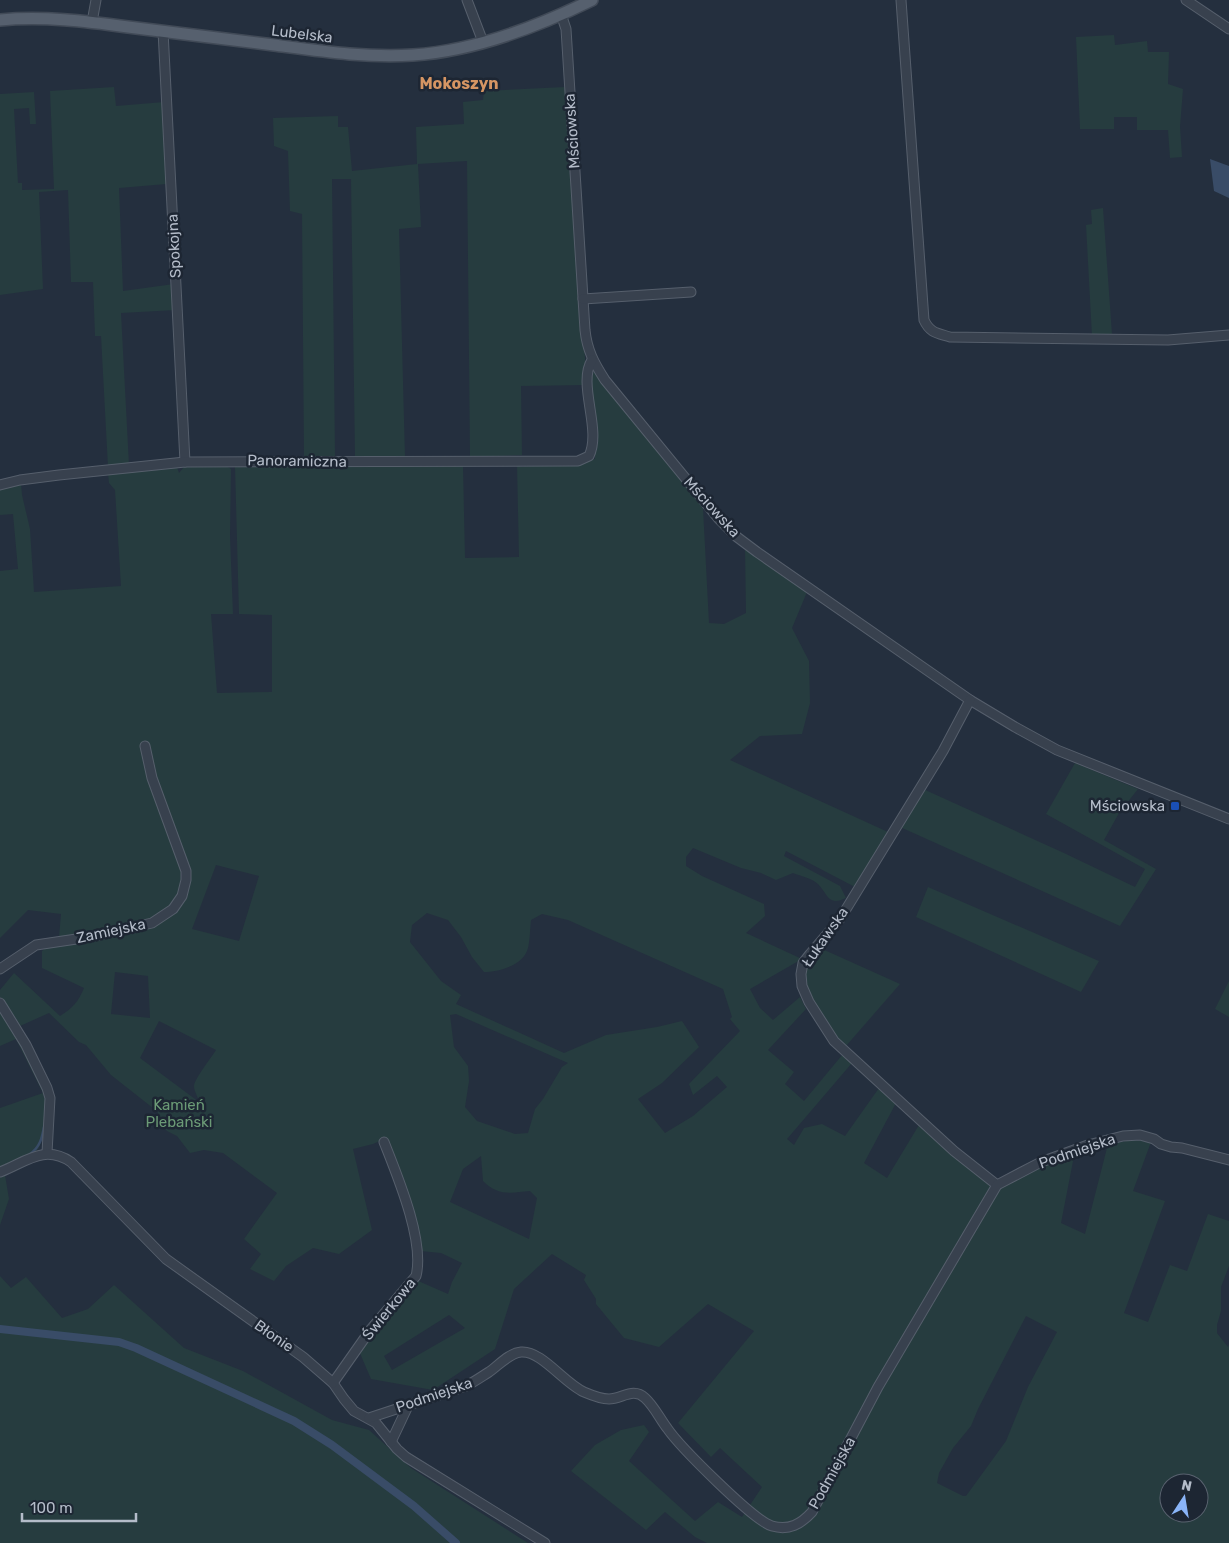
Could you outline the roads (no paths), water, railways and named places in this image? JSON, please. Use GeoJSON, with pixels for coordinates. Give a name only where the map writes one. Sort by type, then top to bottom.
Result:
{"type":"FeatureCollection","features":[{"type":"Feature","properties":{"kind":"main road","name":"Lubelska"},"geometry":{"type":"LineString","coordinates":[[0,20],[61,19],[92,22],[366,56],[428,54],[483,42],[562,14],[592,0]]}},
{"type":"Feature","properties":{"kind":"street"},"geometry":{"type":"LineString","coordinates":[[92,22],[96,0]]}},
{"type":"Feature","properties":{"kind":"street"},"geometry":{"type":"LineString","coordinates":[[467,0],[483,42]]}},
{"type":"Feature","properties":{"kind":"street"},"geometry":{"type":"LineString","coordinates":[[901,0],[924,320],[928,328],[950,337],[1168,340],[1229,335]]}},
{"type":"Feature","properties":{"kind":"street"},"geometry":{"type":"LineString","coordinates":[[1186,0],[1229,29]]}},
{"type":"Feature","properties":{"kind":"street","name":"Mściowska"},"geometry":{"type":"LineString","coordinates":[[562,14],[566,29],[586,341],[592,360],[606,380],[718,518],[737,537],[757,552],[970,700],[1058,750],[1229,819]]}},
{"type":"Feature","properties":{"kind":"street","name":"Spokojna"},"geometry":{"type":"LineString","coordinates":[[163,31],[185,462]]}},
{"type":"Feature","properties":{"kind":"street"},"geometry":{"type":"LineString","coordinates":[[583,299],[691,292]]}},
{"type":"Feature","properties":{"kind":"street","name":"Panoramiczna"},"geometry":{"type":"LineString","coordinates":[[0,485],[20,480],[59,475],[185,462],[578,461],[589,456],[591,451],[592,438],[587,372],[592,360]]}},
{"type":"Feature","properties":{"kind":"street","name":"Łukawska"},"geometry":{"type":"LineString","coordinates":[[970,700],[943,751],[840,919],[803,963],[801,974],[802,986],[809,1002],[834,1041],[954,1151],[997,1185]]}},
{"type":"Feature","properties":{"kind":"street","name":"Zamiejska"},"geometry":{"type":"LineString","coordinates":[[0,969],[36,945],[90,937],[152,922],[173,909],[182,896],[186,871],[152,778],[145,746]]}},
{"type":"Feature","properties":{"kind":"street"},"geometry":{"type":"LineString","coordinates":[[0,1003],[26,1045],[48,1088],[50,1098],[47,1153],[0,1172]]}},
{"type":"Feature","properties":{"kind":"street","name":"Podmiejska"},"geometry":{"type":"LineString","coordinates":[[369,1418],[466,1386],[478,1380],[510,1356],[519,1352],[528,1353],[542,1360],[571,1384],[588,1393],[611,1399],[631,1393],[642,1395],[675,1438],[730,1494],[767,1524],[772,1526],[795,1526],[812,1512],[878,1387],[997,1185],[1040,1162],[1088,1145],[1123,1136],[1140,1136],[1154,1139],[1161,1144],[1229,1160]]}},
{"type":"Feature","properties":{"kind":"street","name":"Świerkowa"},"geometry":{"type":"LineString","coordinates":[[333,1383],[371,1329],[416,1276],[418,1271],[418,1251],[405,1197],[384,1142]]}},
{"type":"Feature","properties":{"kind":"street","name":"Błonie"},"geometry":{"type":"LineString","coordinates":[[47,1153],[60,1156],[70,1162],[166,1259],[303,1357],[333,1383],[354,1411],[369,1418],[382,1429],[391,1442],[406,1456],[545,1543]]}},
{"type":"Feature","properties":{"kind":"street"},"geometry":{"type":"LineString","coordinates":[[391,1442],[408,1406]]}},
{"type":"Feature","properties":{"kind":"water"},"geometry":{"type":"Polygon","coordinates":[[[1210,159],[1229,166],[1229,198],[1214,191],[1210,159]]]}},
{"type":"Feature","properties":{"kind":"waterway"},"geometry":{"type":"LineString","coordinates":[[30,1154],[40,1142],[44,1127]]}},
{"type":"Feature","properties":{"kind":"waterway"},"geometry":{"type":"LineString","coordinates":[[0,1329],[119,1342],[136,1348],[294,1421],[332,1445],[414,1506],[456,1543]]}},
{"type":"Feature","properties":{"kind":"place","name":"Mściowska"},"geometry":{"type":"Point","coordinates":[1175,806]}},
{"type":"Feature","properties":{"kind":"district","name":"Mokoszyn"},"geometry":{"type":"Point","coordinates":[459,83]}},
{"type":"Feature","properties":{"kind":"park label","name":"Kamień Plebański"},"geometry":{"type":"Point","coordinates":[179,1114]}}]}
